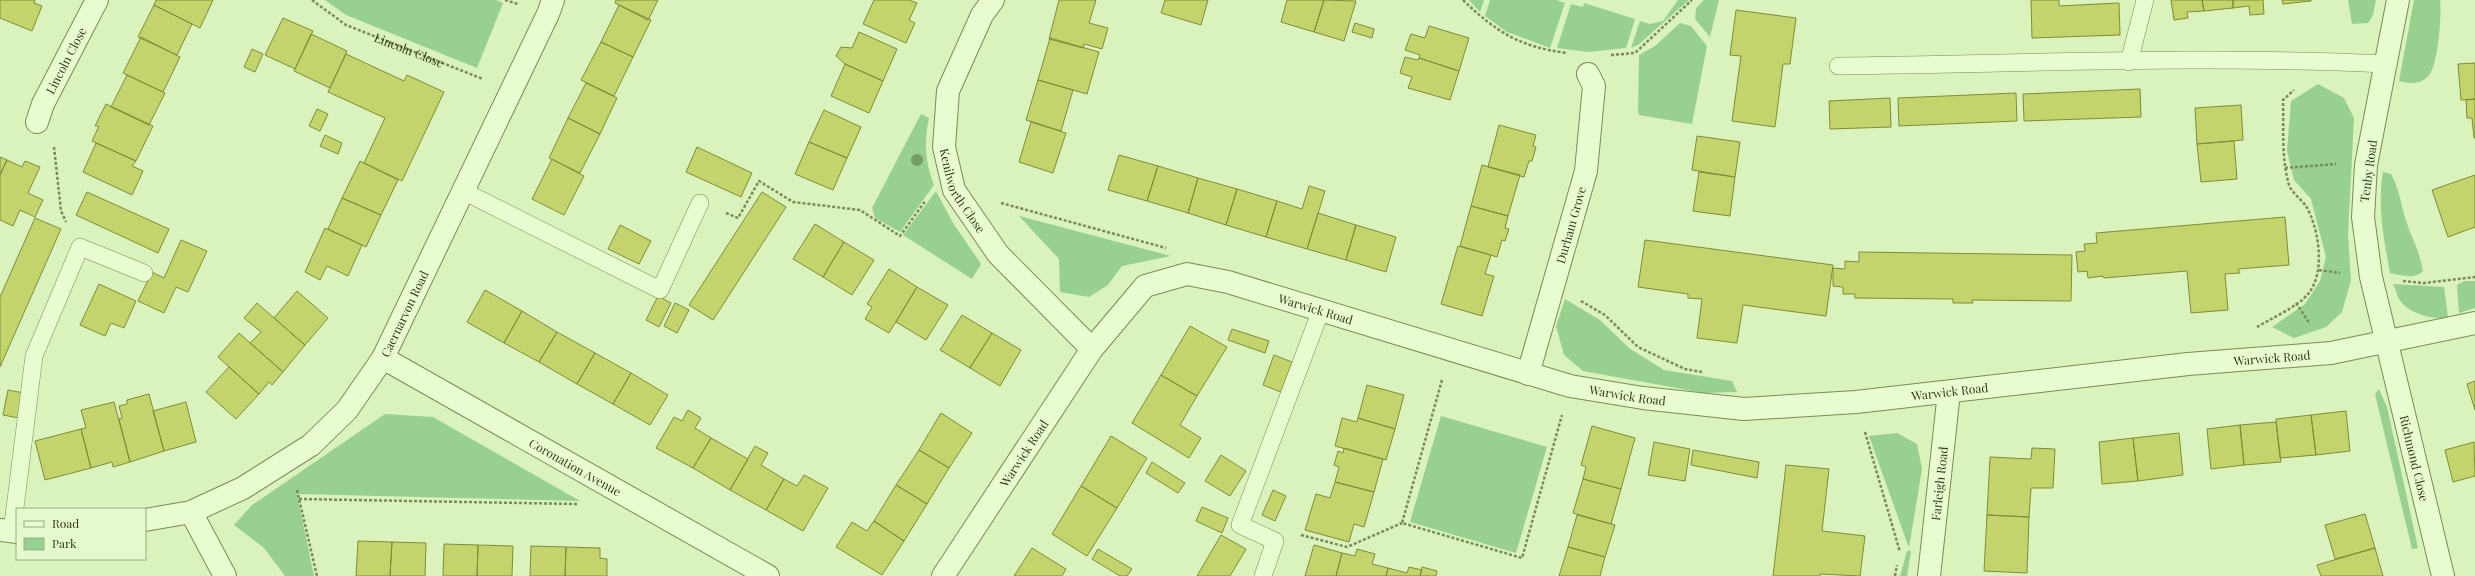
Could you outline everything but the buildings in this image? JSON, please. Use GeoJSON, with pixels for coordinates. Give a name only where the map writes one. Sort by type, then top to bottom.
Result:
{"type":"FeatureCollection","features":[{"type":"Feature","properties":{"kind":"street","name":"Lincoln Close"},"geometry":{"type":"LineString","coordinates":[[40,113],[97,0]]}},
{"type":"Feature","properties":{"kind":"street","name":"Caernarvon Road"},"geometry":{"type":"LineString","coordinates":[[146,520],[191,512],[243,488],[311,445],[347,410],[383,358],[512,90],[553,0]]}},
{"type":"Feature","properties":{"kind":"street","name":"Kenilworth Close"},"geometry":{"type":"LineString","coordinates":[[993,0],[982,15],[948,90],[944,147],[954,190],[998,254],[1092,349]]}},
{"type":"Feature","properties":{"kind":"street","name":"Tenby Road"},"geometry":{"type":"LineString","coordinates":[[2386,341],[2371,277],[2363,217],[2366,165],[2398,0]]}},
{"type":"Feature","properties":{"kind":"street","name":"Durham Grove"},"geometry":{"type":"LineString","coordinates":[[1528,374],[1586,171],[1594,86],[1588,74]]}},
{"type":"Feature","properties":{"kind":"street","name":"Warwick Road"},"geometry":{"type":"LineString","coordinates":[[943,576],[1092,349],[1145,286],[1187,274],[1228,282],[1570,386],[1642,398],[1736,408],[1856,402],[2188,364],[2331,353],[2475,323]]}},
{"type":"Feature","properties":{"kind":"street","name":"Richmond Close"},"geometry":{"type":"LineString","coordinates":[[2386,341],[2443,576]]}},
{"type":"Feature","properties":{"kind":"street","name":"Coronation Avenue"},"geometry":{"type":"LineString","coordinates":[[383,358],[768,576]]}},
{"type":"Feature","properties":{"kind":"street","name":"Farleigh Road"},"geometry":{"type":"LineString","coordinates":[[1929,576],[1949,392]]}},
{"type":"Feature","properties":{"kind":"street"},"geometry":{"type":"LineString","coordinates":[[191,512],[225,576]]}},
{"type":"Feature","properties":{"kind":"lane"},"geometry":{"type":"LineString","coordinates":[[2128,62],[2145,0]]}},
{"type":"Feature","properties":{"kind":"lane"},"geometry":{"type":"LineString","coordinates":[[1838,66],[2128,62],[2327,62],[2386,64]]}},
{"type":"Feature","properties":{"kind":"lane"},"geometry":{"type":"LineString","coordinates":[[463,191],[660,290],[700,203]]}},
{"type":"Feature","properties":{"kind":"lane"},"geometry":{"type":"LineString","coordinates":[[10,531],[34,356],[80,247],[144,273]]}},
{"type":"Feature","properties":{"kind":"lane"},"geometry":{"type":"LineString","coordinates":[[1263,576],[1275,541],[1240,525],[1321,310]]}},
{"type":"Feature","properties":{"kind":"path","name":"Lincoln Close"},"geometry":{"type":"LineString","coordinates":[[312,0],[346,24],[512,90]]}},
{"type":"Feature","properties":{"kind":"path"},"geometry":{"type":"LineString","coordinates":[[1463,0],[1497,31],[1542,50],[1572,54]]}},
{"type":"Feature","properties":{"kind":"path"},"geometry":{"type":"LineString","coordinates":[[1608,55],[1635,53],[1692,0]]}},
{"type":"Feature","properties":{"kind":"path"},"geometry":{"type":"LineString","coordinates":[[2249,331],[2284,312],[2308,294],[2319,270],[2317,238],[2306,207],[2290,187],[2285,168],[2283,100],[2327,62]]}},
{"type":"Feature","properties":{"kind":"path"},"geometry":{"type":"LineString","coordinates":[[40,113],[56,155],[61,211],[80,247]]}},
{"type":"Feature","properties":{"kind":"path"},"geometry":{"type":"LineString","coordinates":[[2285,168],[2347,163],[2366,165]]}},
{"type":"Feature","properties":{"kind":"path"},"geometry":{"type":"LineString","coordinates":[[700,203],[738,218],[759,181],[793,202],[860,210],[900,236],[949,169]]}},
{"type":"Feature","properties":{"kind":"path"},"geometry":{"type":"LineString","coordinates":[[999,203],[1173,250]]}},
{"type":"Feature","properties":{"kind":"path"},"geometry":{"type":"LineString","coordinates":[[1554,287],[1605,315],[1638,347],[1685,369],[1709,372]]}},
{"type":"Feature","properties":{"kind":"path"},"geometry":{"type":"LineString","coordinates":[[1402,523],[1451,350]]}},
{"type":"Feature","properties":{"kind":"path"},"geometry":{"type":"LineString","coordinates":[[1295,534],[1347,547],[1402,523],[1522,558],[1570,386]]}},
{"type":"Feature","properties":{"kind":"path"},"geometry":{"type":"LineString","coordinates":[[1856,402],[1900,552],[1895,576]]}},
{"type":"Feature","properties":{"kind":"path"},"geometry":{"type":"LineString","coordinates":[[290,458],[316,576]]}},
{"type":"Feature","properties":{"kind":"path"},"geometry":{"type":"LineString","coordinates":[[299,499],[578,504]]}},
{"type":"Feature","properties":{"kind":"green space"},"geometry":{"type":"Polygon","coordinates":[[[325,0],[496,0],[503,3],[477,68],[346,15],[325,0]]]}},
{"type":"Feature","properties":{"kind":"green space"},"geometry":{"type":"Polygon","coordinates":[[[1469,0],[1484,0],[1480,12],[1469,0]]]}},
{"type":"Feature","properties":{"kind":"green space"},"geometry":{"type":"Polygon","coordinates":[[[1490,0],[1557,0],[1565,3],[1550,48],[1507,32],[1485,16],[1490,0]]]}},
{"type":"Feature","properties":{"kind":"green space"},"geometry":{"type":"Polygon","coordinates":[[[1678,0],[1689,0],[1638,45],[1631,48],[1640,21],[1650,24],[1663,21],[1678,0]]]}},
{"type":"Feature","properties":{"kind":"green space"},"geometry":{"type":"Polygon","coordinates":[[[1704,0],[1719,0],[1710,37],[1695,19],[1696,8],[1704,0]]]}},
{"type":"Feature","properties":{"kind":"green space"},"geometry":{"type":"Polygon","coordinates":[[[2348,0],[2376,0],[2373,15],[2368,23],[2352,24],[2348,0]]]}},
{"type":"Feature","properties":{"kind":"green space"},"geometry":{"type":"Polygon","coordinates":[[[2414,0],[2440,0],[2439,38],[2433,68],[2430,74],[2427,78],[2420,82],[2407,83],[2399,81],[2414,0]]]}},
{"type":"Feature","properties":{"kind":"green space"},"geometry":{"type":"Polygon","coordinates":[[[1584,3],[1635,19],[1626,48],[1588,52],[1557,48],[1571,4],[1583,7],[1584,3]]]}},
{"type":"Feature","properties":{"kind":"green space"},"geometry":{"type":"Polygon","coordinates":[[[1680,23],[1691,26],[1707,46],[1692,124],[1639,115],[1638,111],[1639,55],[1655,46],[1680,23]]]}},
{"type":"Feature","properties":{"kind":"green space"},"geometry":{"type":"Polygon","coordinates":[[[2318,84],[2344,98],[2354,118],[2348,235],[2351,280],[2342,312],[2326,327],[2294,338],[2272,327],[2305,304],[2320,281],[2326,257],[2311,199],[2294,180],[2287,151],[2291,101],[2318,84]]]}},
{"type":"Feature","properties":{"kind":"green space"},"geometry":{"type":"Polygon","coordinates":[[[921,114],[929,118],[926,135],[926,152],[934,185],[900,232],[875,218],[872,208],[921,114]]]}},
{"type":"Feature","properties":{"kind":"green space"},"geometry":{"type":"Polygon","coordinates":[[[2383,172],[2391,174],[2394,179],[2406,221],[2420,258],[2423,271],[2420,274],[2403,276],[2390,273],[2381,210],[2381,185],[2383,172]]]}},
{"type":"Feature","properties":{"kind":"green space"},"geometry":{"type":"Polygon","coordinates":[[[936,191],[953,223],[981,264],[972,279],[903,235],[936,191]]]}},
{"type":"Feature","properties":{"kind":"green space"},"geometry":{"type":"Polygon","coordinates":[[[1019,216],[1171,256],[1122,266],[1108,285],[1089,297],[1060,292],[1059,259],[1019,216]]]}},
{"type":"Feature","properties":{"kind":"green space"},"geometry":{"type":"Polygon","coordinates":[[[2464,281],[2475,281],[2475,308],[2459,313],[2457,285],[2464,281]]]}},
{"type":"Feature","properties":{"kind":"green space"},"geometry":{"type":"Polygon","coordinates":[[[2393,284],[2444,287],[2448,317],[2437,318],[2424,316],[2407,308],[2398,297],[2393,284]]]}},
{"type":"Feature","properties":{"kind":"green space"},"geometry":{"type":"Polygon","coordinates":[[[1565,299],[1600,320],[1629,348],[1664,370],[1732,381],[1737,392],[1704,393],[1583,371],[1564,355],[1556,326],[1565,299]]]}},
{"type":"Feature","properties":{"kind":"green space"},"geometry":{"type":"Polygon","coordinates":[[[2379,389],[2387,407],[2418,548],[2412,549],[2375,394],[2379,389]]]}},
{"type":"Feature","properties":{"kind":"green space"},"geometry":{"type":"Polygon","coordinates":[[[385,414],[433,417],[580,501],[297,494],[314,576],[285,576],[264,548],[234,525],[252,505],[385,414]]]}},
{"type":"Feature","properties":{"kind":"green space"},"geometry":{"type":"Polygon","coordinates":[[[1441,416],[1547,447],[1516,553],[1410,522],[1441,416]]]}},
{"type":"Feature","properties":{"kind":"green space"},"geometry":{"type":"Polygon","coordinates":[[[1897,433],[1917,444],[1922,469],[1909,548],[1869,436],[1897,433]]]}},
{"type":"Feature","properties":{"kind":"green space"},"geometry":{"type":"Polygon","coordinates":[[[1907,551],[1911,551],[1907,576],[1900,576],[1907,551]]]}}]}
